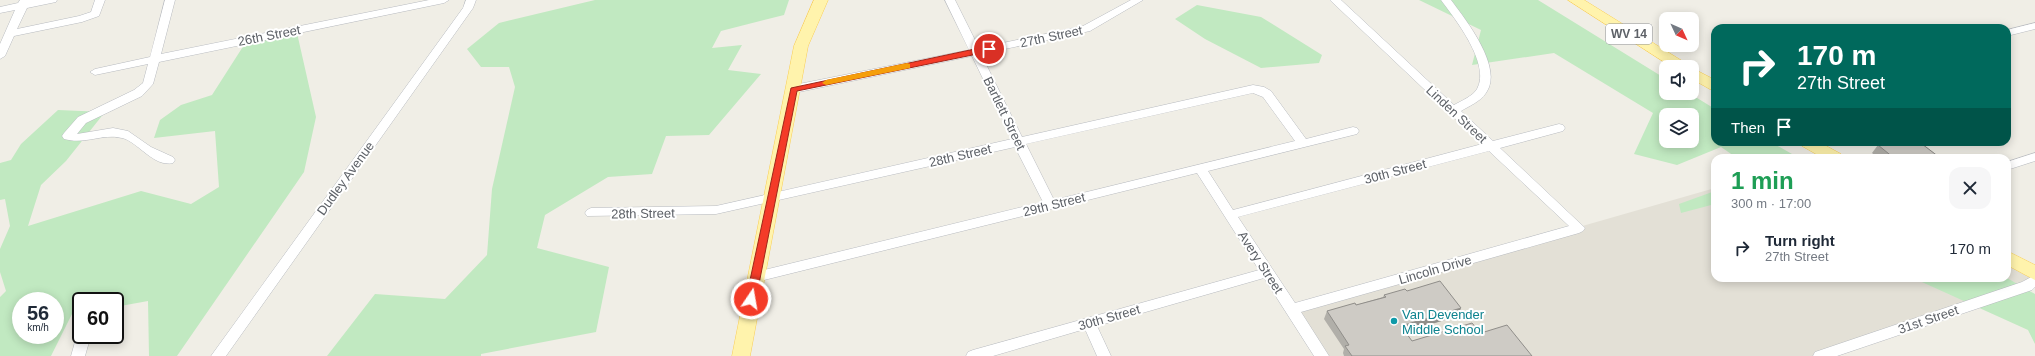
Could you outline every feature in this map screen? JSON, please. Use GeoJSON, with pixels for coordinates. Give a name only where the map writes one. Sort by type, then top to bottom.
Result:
{"type":"FeatureCollection","features":[{"type":"Feature","properties":{"kind":"main road"},"geometry":{"type":"LineString","coordinates":[[741,356],[794,90],[801,46],[821,0]]}},
{"type":"Feature","properties":{"kind":"main road","name":"WV 14"},"geometry":{"type":"LineString","coordinates":[[1575,0],[1671,60]]}},
{"type":"Feature","properties":{"kind":"main road"},"geometry":{"type":"LineString","coordinates":[[1699,77],[1711,85]]}},
{"type":"Feature","properties":{"kind":"main road"},"geometry":{"type":"LineString","coordinates":[[1814,146],[1828,154]]}},
{"type":"Feature","properties":{"kind":"main road"},"geometry":{"type":"LineString","coordinates":[[2011,259],[2035,273]]}},
{"type":"Feature","properties":{"kind":"street"},"geometry":{"type":"LineString","coordinates":[[0,10],[24,3],[52,0]]}},
{"type":"Feature","properties":{"kind":"street"},"geometry":{"type":"LineString","coordinates":[[10,34],[82,19],[95,14],[100,0]]}},
{"type":"Feature","properties":{"kind":"street"},"geometry":{"type":"LineString","coordinates":[[169,160],[148,150],[128,135],[113,132],[79,138],[68,136],[82,120],[138,93],[148,84],[170,0]]}},
{"type":"Feature","properties":{"kind":"street","name":"26th Street"},"geometry":{"type":"LineString","coordinates":[[95,72],[234,42],[444,0]]}},
{"type":"Feature","properties":{"kind":"street","name":"Dudley Avenue"},"geometry":{"type":"LineString","coordinates":[[218,356],[468,8],[471,0]]}},
{"type":"Feature","properties":{"kind":"street","name":"Bartlett Street"},"geometry":{"type":"LineString","coordinates":[[950,0],[1051,205]]}},
{"type":"Feature","properties":{"kind":"street","name":"27th Street"},"geometry":{"type":"LineString","coordinates":[[794,90],[1086,29],[1138,0]]}},
{"type":"Feature","properties":{"kind":"street","name":"Linden Street"},"geometry":{"type":"LineString","coordinates":[[1335,0],[1579,228]]}},
{"type":"Feature","properties":{"kind":"street"},"geometry":{"type":"LineString","coordinates":[[1446,0],[1473,40],[1484,64],[1486,83],[1481,92],[1453,111]]}},
{"type":"Feature","properties":{"kind":"street"},"geometry":{"type":"LineString","coordinates":[[0,56],[24,3]]}},
{"type":"Feature","properties":{"kind":"street"},"geometry":{"type":"LineString","coordinates":[[2011,32],[2035,26]]}},
{"type":"Feature","properties":{"kind":"street","name":"28th Street"},"geometry":{"type":"LineString","coordinates":[[591,214],[716,210],[1253,89],[1260,90],[1266,94],[1303,143]]}},
{"type":"Feature","properties":{"kind":"street","name":"30th Street"},"geometry":{"type":"LineString","coordinates":[[1230,214],[1559,128]]}},
{"type":"Feature","properties":{"kind":"street","name":"29th Street"},"geometry":{"type":"LineString","coordinates":[[756,277],[1353,131]]}},
{"type":"Feature","properties":{"kind":"street"},"geometry":{"type":"LineString","coordinates":[[2011,165],[2035,157]]}},
{"type":"Feature","properties":{"kind":"street","name":"Avery Street"},"geometry":{"type":"LineString","coordinates":[[1200,168],[1322,356]]}},
{"type":"Feature","properties":{"kind":"street","name":"Lincoln Drive"},"geometry":{"type":"LineString","coordinates":[[1292,309],[1579,228]]}},
{"type":"Feature","properties":{"kind":"street","name":"30th Street"},"geometry":{"type":"LineString","coordinates":[[973,356],[1268,272]]}},
{"type":"Feature","properties":{"kind":"street","name":"31st Street"},"geometry":{"type":"LineString","coordinates":[[1821,356],[2027,286],[2035,280]]}},
{"type":"Feature","properties":{"kind":"street"},"geometry":{"type":"LineString","coordinates":[[1089,323],[1104,356]]}},
{"type":"Feature","properties":{"kind":"street"},"geometry":{"type":"LineString","coordinates":[[78,356],[81,344]]}},
{"type":"Feature","properties":{"kind":"shaded area"},"geometry":{"type":"Polygon","coordinates":[[[1711,189],[1711,282],[2011,282],[2011,260],[2035,280],[1820,356],[1322,356],[1292,309],[1711,189]]]}},
{"type":"Feature","properties":{"kind":"green space"},"geometry":{"type":"Polygon","coordinates":[[[595,0],[789,0],[784,15],[721,31],[712,48],[742,45],[728,70],[761,74],[709,135],[666,136],[652,174],[608,177],[545,215],[537,248],[609,267],[596,332],[481,354],[481,356],[327,356],[375,294],[445,299],[487,255],[492,189],[515,87],[509,67],[481,67],[467,49],[499,23],[595,0]]]}},
{"type":"Feature","properties":{"kind":"green space"},"geometry":{"type":"Polygon","coordinates":[[[1419,0],[1538,0],[1659,75],[1659,100],[1699,99],[1711,107],[1711,146],[1778,146],[1792,154],[1731,154],[1721,147],[1677,165],[1634,154],[1653,113],[1554,53],[1472,65],[1481,30],[1419,0]]]}},
{"type":"Feature","properties":{"kind":"green space"},"geometry":{"type":"Polygon","coordinates":[[[1197,5],[1261,17],[1322,55],[1319,63],[1261,68],[1205,39],[1175,19],[1197,5]]]}},
{"type":"Feature","properties":{"kind":"green space"},"geometry":{"type":"Polygon","coordinates":[[[297,33],[316,117],[304,172],[177,356],[149,356],[148,301],[124,305],[124,292],[72,292],[72,314],[64,330],[64,292],[12,292],[12,344],[57,344],[51,356],[0,356],[0,297],[6,291],[0,272],[0,249],[10,226],[5,199],[0,200],[0,163],[11,160],[21,144],[58,110],[105,112],[66,161],[41,185],[28,226],[141,191],[191,204],[219,187],[215,131],[154,138],[160,120],[181,105],[212,95],[244,45],[297,33]]]}},
{"type":"Feature","properties":{"kind":"green space"},"geometry":{"type":"Polygon","coordinates":[[[1711,192],[1711,205],[1681,213],[1679,204],[1711,192]]]}},
{"type":"Feature","properties":{"kind":"green space"},"geometry":{"type":"Polygon","coordinates":[[[2011,280],[2035,294],[2035,344],[2028,330],[1922,282],[2011,282],[2011,280]]]}},
{"type":"Feature","properties":{"kind":"building"},"geometry":{"type":"Polygon","coordinates":[[[1879,146],[1925,146],[1935,154],[1889,154],[1879,146]]]}},
{"type":"Feature","properties":{"kind":"building"},"geometry":{"type":"Polygon","coordinates":[[[1440,281],[1461,308],[1401,326],[1412,341],[1472,323],[1481,333],[1507,325],[1532,356],[1352,356],[1345,346],[1349,345],[1327,311],[1355,303],[1356,305],[1386,297],[1384,295],[1405,289],[1407,291],[1440,281]]]}},
{"type":"Feature","properties":{"kind":"slow traffic"},"geometry":{"type":"LineString","coordinates":[[826,83],[907,66]]}},
{"type":"Feature","properties":{"kind":"place","name":"Van Devender Middle School"},"geometry":{"type":"Point","coordinates":[1394,321]}},
{"type":"Feature","properties":{"kind":"route"},"geometry":{"type":"LineString","coordinates":[[751,299],[794,90],[989,49]]}}]}
